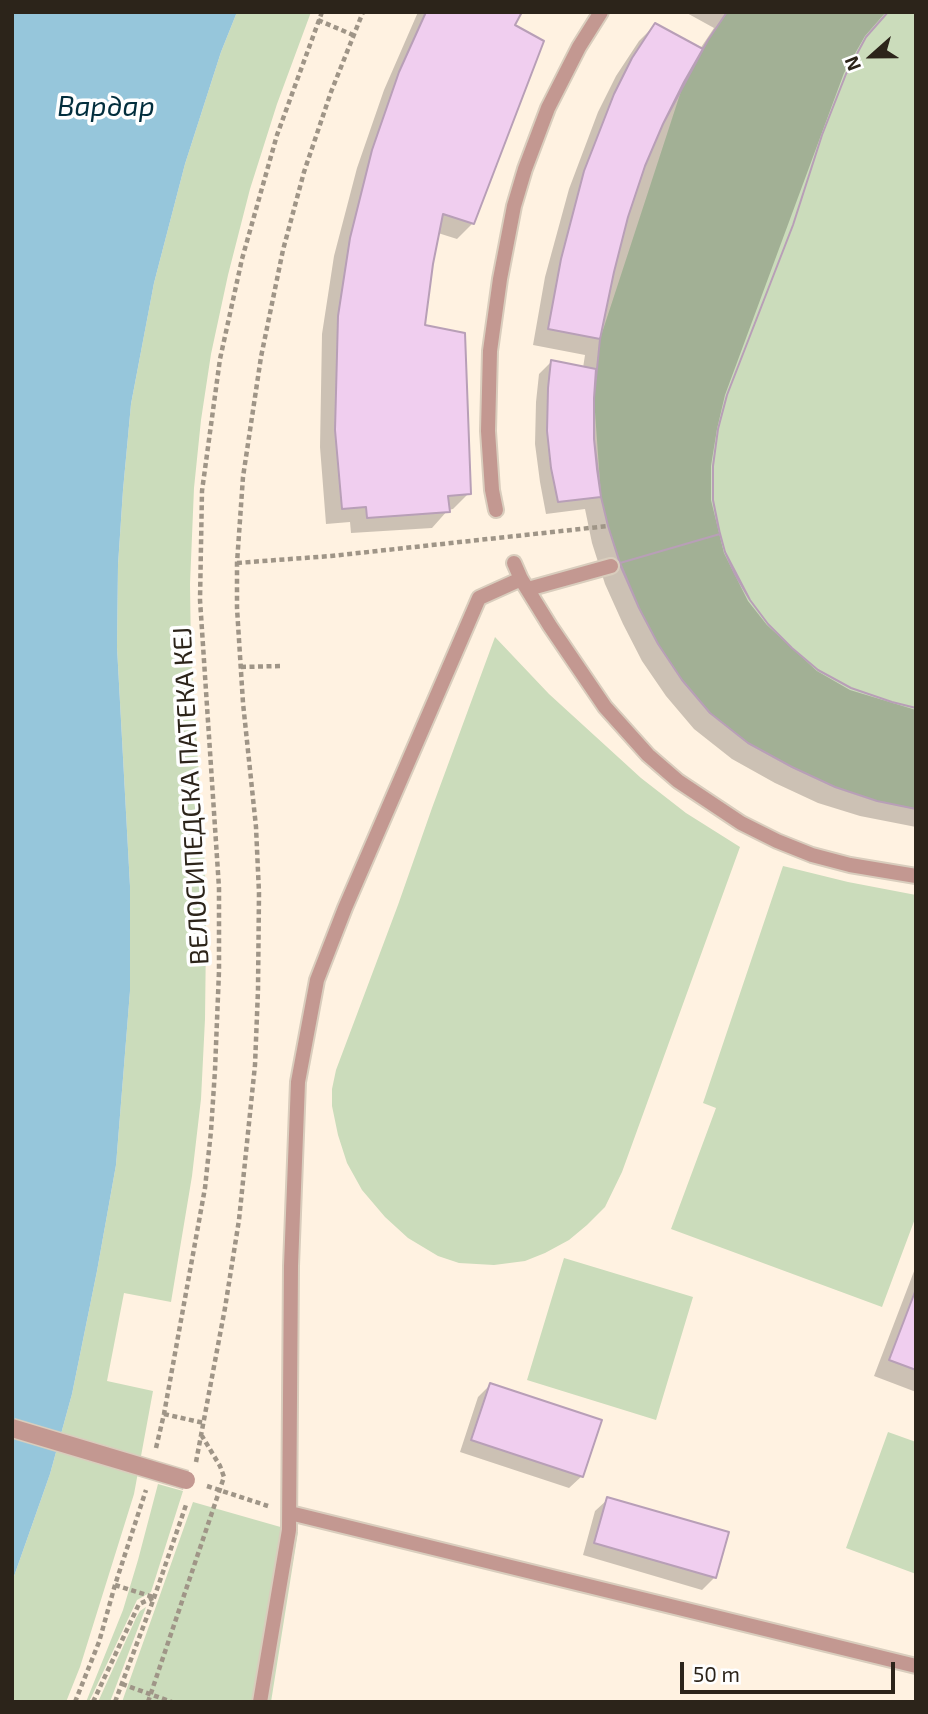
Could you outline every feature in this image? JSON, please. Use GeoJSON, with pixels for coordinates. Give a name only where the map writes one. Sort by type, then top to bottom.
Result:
{"type":"FeatureCollection","features":[{"type":"Feature","properties":{"kind":"street"},"geometry":{"type":"LineString","coordinates":[[12,1428],[189,1481]]}},
{"type":"Feature","properties":{"kind":"lane"},"geometry":{"type":"LineString","coordinates":[[496,510],[488,431],[490,351],[514,206],[548,107],[579,47],[601,12]]}},
{"type":"Feature","properties":{"kind":"lane"},"geometry":{"type":"LineString","coordinates":[[514,563],[566,652],[606,707],[648,755],[678,781],[741,823],[789,846],[850,865],[916,877]]}},
{"type":"Feature","properties":{"kind":"lane"},"geometry":{"type":"LineString","coordinates":[[260,1702],[289,1530],[291,1266],[298,1082],[317,980],[345,908],[479,598],[525,584],[611,566]]}},
{"type":"Feature","properties":{"kind":"lane"},"geometry":{"type":"LineString","coordinates":[[290,1513],[916,1666]]}},
{"type":"Feature","properties":{"kind":"path","name":"ВЕЛОСИПЕДСКА ПАТЕКА КЕЈ"},"geometry":{"type":"LineString","coordinates":[[154,1454],[164,1414],[205,1188],[212,1118],[219,971],[219,888],[200,600],[202,491],[220,359],[242,259],[276,135],[322,12]]}},
{"type":"Feature","properties":{"kind":"path"},"geometry":{"type":"LineString","coordinates":[[115,1702],[154,1598],[201,1435],[239,1220],[256,1052],[260,893],[241,667],[237,563],[239,517],[261,357],[283,250],[304,172],[331,92],[363,12]]}},
{"type":"Feature","properties":{"kind":"path"},"geometry":{"type":"LineString","coordinates":[[318,20],[353,35]]}},
{"type":"Feature","properties":{"kind":"path"},"geometry":{"type":"LineString","coordinates":[[237,563],[331,556],[608,526]]}},
{"type":"Feature","properties":{"kind":"path"},"geometry":{"type":"LineString","coordinates":[[241,667],[280,666]]}},
{"type":"Feature","properties":{"kind":"path"},"geometry":{"type":"LineString","coordinates":[[164,1414],[204,1423]]}},
{"type":"Feature","properties":{"kind":"path"},"geometry":{"type":"LineString","coordinates":[[148,1702],[224,1477],[201,1435]]}},
{"type":"Feature","properties":{"kind":"path"},"geometry":{"type":"LineString","coordinates":[[75,1702],[99,1642],[148,1481]]}},
{"type":"Feature","properties":{"kind":"path"},"geometry":{"type":"LineString","coordinates":[[189,1481],[290,1513]]}},
{"type":"Feature","properties":{"kind":"path"},"geometry":{"type":"LineString","coordinates":[[115,1585],[154,1598]]}},
{"type":"Feature","properties":{"kind":"path"},"geometry":{"type":"LineString","coordinates":[[93,1702],[139,1604],[154,1598]]}},
{"type":"Feature","properties":{"kind":"path"},"geometry":{"type":"LineString","coordinates":[[122,1684],[172,1702]]}},
{"type":"Feature","properties":{"kind":"green space"},"geometry":{"type":"Polygon","coordinates":[[[237,12],[311,12],[277,104],[250,189],[228,275],[211,354],[194,488],[190,584],[191,653],[205,868],[206,937],[201,1099],[192,1176],[171,1302],[124,1293],[107,1381],[153,1391],[134,1494],[80,1667],[66,1702],[12,1702],[12,1582],[50,1474],[72,1394],[116,1165],[130,991],[130,886],[117,647],[118,565],[131,404],[154,283],[185,164],[221,52],[237,12]]]}},
{"type":"Feature","properties":{"kind":"green space"},"geometry":{"type":"Polygon","coordinates":[[[727,12],[916,12],[916,809],[877,801],[835,787],[792,767],[748,743],[710,713],[682,680],[658,644],[639,608],[621,567],[601,497],[594,398],[600,339],[684,82],[727,12]]]}},
{"type":"Feature","properties":{"kind":"green space"},"geometry":{"type":"Polygon","coordinates":[[[495,637],[549,694],[641,778],[686,813],[740,847],[622,1172],[605,1207],[569,1240],[545,1253],[525,1261],[494,1265],[459,1263],[438,1256],[408,1238],[385,1217],[362,1190],[347,1163],[332,1106],[332,1089],[336,1070],[495,637]]]}},
{"type":"Feature","properties":{"kind":"green space"},"geometry":{"type":"Polygon","coordinates":[[[783,866],[916,895],[916,1216],[882,1307],[671,1229],[716,1108],[703,1103],[783,866]]]}},
{"type":"Feature","properties":{"kind":"green space"},"geometry":{"type":"Polygon","coordinates":[[[564,1258],[693,1297],[656,1420],[527,1380],[564,1258]]]}},
{"type":"Feature","properties":{"kind":"green space"},"geometry":{"type":"Polygon","coordinates":[[[888,1432],[916,1442],[916,1574],[846,1548],[888,1432]]]}},
{"type":"Feature","properties":{"kind":"green space"},"geometry":{"type":"Polygon","coordinates":[[[158,1484],[183,1491],[151,1592],[137,1600],[89,1702],[86,1702],[123,1610],[158,1484]]]}},
{"type":"Feature","properties":{"kind":"green space"},"geometry":{"type":"Polygon","coordinates":[[[193,1502],[298,1532],[271,1702],[122,1702],[193,1502]]]}},
{"type":"Feature","properties":{"kind":"green space"},"geometry":{"type":"Polygon","coordinates":[[[146,1607],[110,1702],[98,1702],[136,1618],[146,1607]]]}},
{"type":"Feature","properties":{"kind":"water","name":"Вардар"},"geometry":{"type":"Polygon","coordinates":[[[12,12],[237,12],[221,52],[185,164],[154,283],[131,404],[118,565],[117,647],[130,886],[130,991],[116,1165],[72,1394],[50,1474],[12,1582],[12,12]]]}},
{"type":"Feature","properties":{"kind":"building"},"geometry":{"type":"Polygon","coordinates":[[[426,12],[522,12],[515,25],[544,41],[474,224],[443,214],[433,264],[425,325],[465,333],[471,494],[448,496],[450,512],[367,518],[366,507],[342,509],[335,430],[338,316],[350,238],[372,150],[399,72],[426,12]]]}},
{"type":"Feature","properties":{"kind":"building"},"geometry":{"type":"Polygon","coordinates":[[[727,12],[888,12],[866,37],[846,74],[822,135],[793,225],[727,395],[718,429],[713,466],[713,500],[725,552],[750,600],[768,624],[818,670],[851,688],[916,708],[916,809],[877,801],[835,787],[792,767],[748,743],[710,713],[682,680],[658,644],[639,608],[621,567],[601,497],[594,439],[594,398],[600,339],[628,217],[663,124],[708,40],[727,12]]]}},
{"type":"Feature","properties":{"kind":"building"},"geometry":{"type":"Polygon","coordinates":[[[727,12],[888,12],[866,37],[846,74],[822,135],[793,225],[727,395],[718,429],[713,466],[713,500],[720,534],[620,563],[601,497],[594,439],[594,398],[600,339],[628,217],[645,166],[684,82],[727,12]]]}},
{"type":"Feature","properties":{"kind":"building"},"geometry":{"type":"Polygon","coordinates":[[[655,23],[703,49],[663,124],[645,166],[628,217],[600,339],[548,329],[561,259],[584,171],[614,94],[632,58],[655,23]]]}},
{"type":"Feature","properties":{"kind":"building"},"geometry":{"type":"Polygon","coordinates":[[[551,360],[596,369],[594,439],[601,497],[558,502],[547,431],[551,360]]]}},
{"type":"Feature","properties":{"kind":"building"},"geometry":{"type":"Polygon","coordinates":[[[720,534],[735,574],[750,600],[768,624],[792,648],[818,670],[851,688],[916,708],[916,809],[877,801],[835,787],[748,743],[710,713],[682,680],[658,644],[620,563],[720,534]]]}},
{"type":"Feature","properties":{"kind":"building"},"geometry":{"type":"Polygon","coordinates":[[[916,1289],[916,1370],[889,1360],[916,1289]]]}},
{"type":"Feature","properties":{"kind":"building"},"geometry":{"type":"Polygon","coordinates":[[[490,1383],[602,1420],[583,1477],[471,1440],[490,1383]]]}},
{"type":"Feature","properties":{"kind":"building"},"geometry":{"type":"Polygon","coordinates":[[[607,1497],[729,1532],[716,1578],[594,1543],[607,1497]]]}}]}
